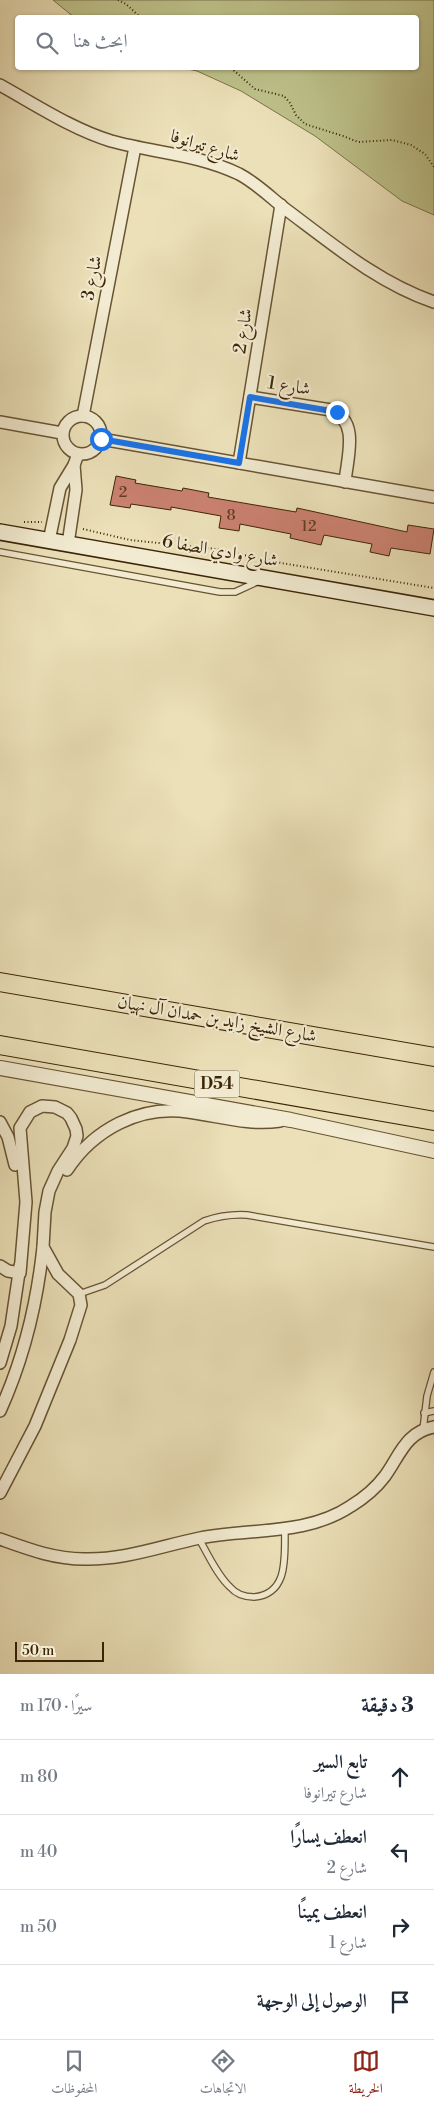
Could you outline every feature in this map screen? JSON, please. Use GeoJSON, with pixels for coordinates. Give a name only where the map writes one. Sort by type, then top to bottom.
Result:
{"type":"FeatureCollection","features":[{"type":"Feature","properties":{"kind":"main road","name":"شارع وادي الصفا 6"},"geometry":{"type":"LineString","coordinates":[[0,532],[434,608]]}},
{"type":"Feature","properties":{"kind":"main road","name":"شارع الشيخ زايد بن حمدان آل نهيان"},"geometry":{"type":"LineString","coordinates":[[0,982],[434,1057]]}},
{"type":"Feature","properties":{"kind":"main road","name":"D54"},"geometry":{"type":"LineString","coordinates":[[0,1046],[434,1121]]}},
{"type":"Feature","properties":{"kind":"street","name":"شارع تيرانوفا"},"geometry":{"type":"LineString","coordinates":[[0,85],[84,130],[109,140],[135,147],[171,152],[215,164],[240,175],[265,191],[281,205],[370,270],[408,293],[434,302]]}},
{"type":"Feature","properties":{"kind":"street","name":"شارع 3"},"geometry":{"type":"LineString","coordinates":[[83,416],[135,147]]}},
{"type":"Feature","properties":{"kind":"street","name":"شارع 2"},"geometry":{"type":"LineString","coordinates":[[239,463],[281,205]]}},
{"type":"Feature","properties":{"kind":"street","name":"شارع 1"},"geometry":{"type":"LineString","coordinates":[[250,397],[331,410],[342,416],[346,421],[350,434],[345,482]]}},
{"type":"Feature","properties":{"kind":"street"},"geometry":{"type":"LineString","coordinates":[[49,541],[60,488],[76,464],[84,454],[95,450],[101,439],[97,424],[91,418],[83,416],[69,420],[64,426],[62,433],[66,446],[76,464],[76,490],[68,544]]}},
{"type":"Feature","properties":{"kind":"street"},"geometry":{"type":"LineString","coordinates":[[0,422],[62,433]]}},
{"type":"Feature","properties":{"kind":"street"},"geometry":{"type":"LineString","coordinates":[[101,439],[434,497]]}},
{"type":"Feature","properties":{"kind":"street"},"geometry":{"type":"LineString","coordinates":[[53,519],[71,522]]}},
{"type":"Feature","properties":{"kind":"street"},"geometry":{"type":"LineString","coordinates":[[0,1068],[291,1120],[434,1151]]}},
{"type":"Feature","properties":{"kind":"street"},"geometry":{"type":"LineString","coordinates":[[0,1363],[11,1326],[20,1273],[26,1202],[20,1128],[30,1112],[49,1106],[61,1109],[71,1118],[76,1130],[76,1136],[73,1148],[49,1191],[45,1212],[40,1280],[28,1336],[0,1411]]}},
{"type":"Feature","properties":{"kind":"street"},"geometry":{"type":"LineString","coordinates":[[0,1493],[24,1448],[70,1340],[80,1311],[79,1294],[58,1274],[43,1246],[54,1199],[64,1174],[93,1140],[120,1122],[146,1114],[173,1111],[255,1122],[291,1120]]}},
{"type":"Feature","properties":{"kind":"street"},"geometry":{"type":"LineString","coordinates":[[0,1122],[12,1151],[16,1172],[20,1273]]}},
{"type":"Feature","properties":{"kind":"street"},"geometry":{"type":"LineString","coordinates":[[0,1269],[20,1273]]}},
{"type":"Feature","properties":{"kind":"street"},"geometry":{"type":"LineString","coordinates":[[0,1539],[52,1557],[84,1560],[135,1554],[199,1539],[285,1529],[323,1520],[363,1498],[384,1477],[409,1439],[428,1428]]}},
{"type":"Feature","properties":{"kind":"lane"},"geometry":{"type":"LineString","coordinates":[[0,552],[220,592],[243,589],[266,578]]}},
{"type":"Feature","properties":{"kind":"lane"},"geometry":{"type":"LineString","coordinates":[[79,1294],[105,1285],[204,1221],[232,1214],[434,1247]]}},
{"type":"Feature","properties":{"kind":"lane"},"geometry":{"type":"LineString","coordinates":[[428,1428],[424,1413],[434,1372]]}},
{"type":"Feature","properties":{"kind":"lane"},"geometry":{"type":"LineString","coordinates":[[424,1413],[434,1411]]}},
{"type":"Feature","properties":{"kind":"lane"},"geometry":{"type":"LineString","coordinates":[[199,1539],[228,1586],[241,1595],[255,1596],[269,1592],[283,1575],[285,1529]]}},
{"type":"Feature","properties":{"kind":"path"},"geometry":{"type":"LineString","coordinates":[[118,0],[126,4],[138,15]]}},
{"type":"Feature","properties":{"kind":"path"},"geometry":{"type":"LineString","coordinates":[[233,70],[255,89],[284,96],[296,115],[305,124],[358,142],[392,140],[411,144],[425,154],[434,167]]}},
{"type":"Feature","properties":{"kind":"path"},"geometry":{"type":"LineString","coordinates":[[20,521],[53,519]]}},
{"type":"Feature","properties":{"kind":"path"},"geometry":{"type":"LineString","coordinates":[[71,522],[130,540],[216,549],[281,563],[434,588]]}},
{"type":"Feature","properties":{"kind":"green space"},"geometry":{"type":"Polygon","coordinates":[[[53,0],[434,0],[434,215],[402,201],[315,136],[241,91],[192,70],[419,70],[419,15],[71,15],[53,0]]]}},
{"type":"Feature","properties":{"kind":"building"},"geometry":{"type":"Polygon","coordinates":[[[116,476],[136,480],[135,483],[182,491],[183,488],[209,493],[208,497],[296,512],[297,508],[407,532],[408,525],[434,529],[430,554],[391,548],[389,556],[370,552],[372,544],[324,535],[321,545],[290,538],[291,534],[240,524],[239,531],[219,528],[221,516],[171,507],[171,510],[131,504],[130,508],[110,505],[116,476]]]}},
{"type":"Feature","properties":{"kind":"route"},"geometry":{"type":"LineString","coordinates":[[101,439],[239,463],[250,397],[337,412]]}}]}
